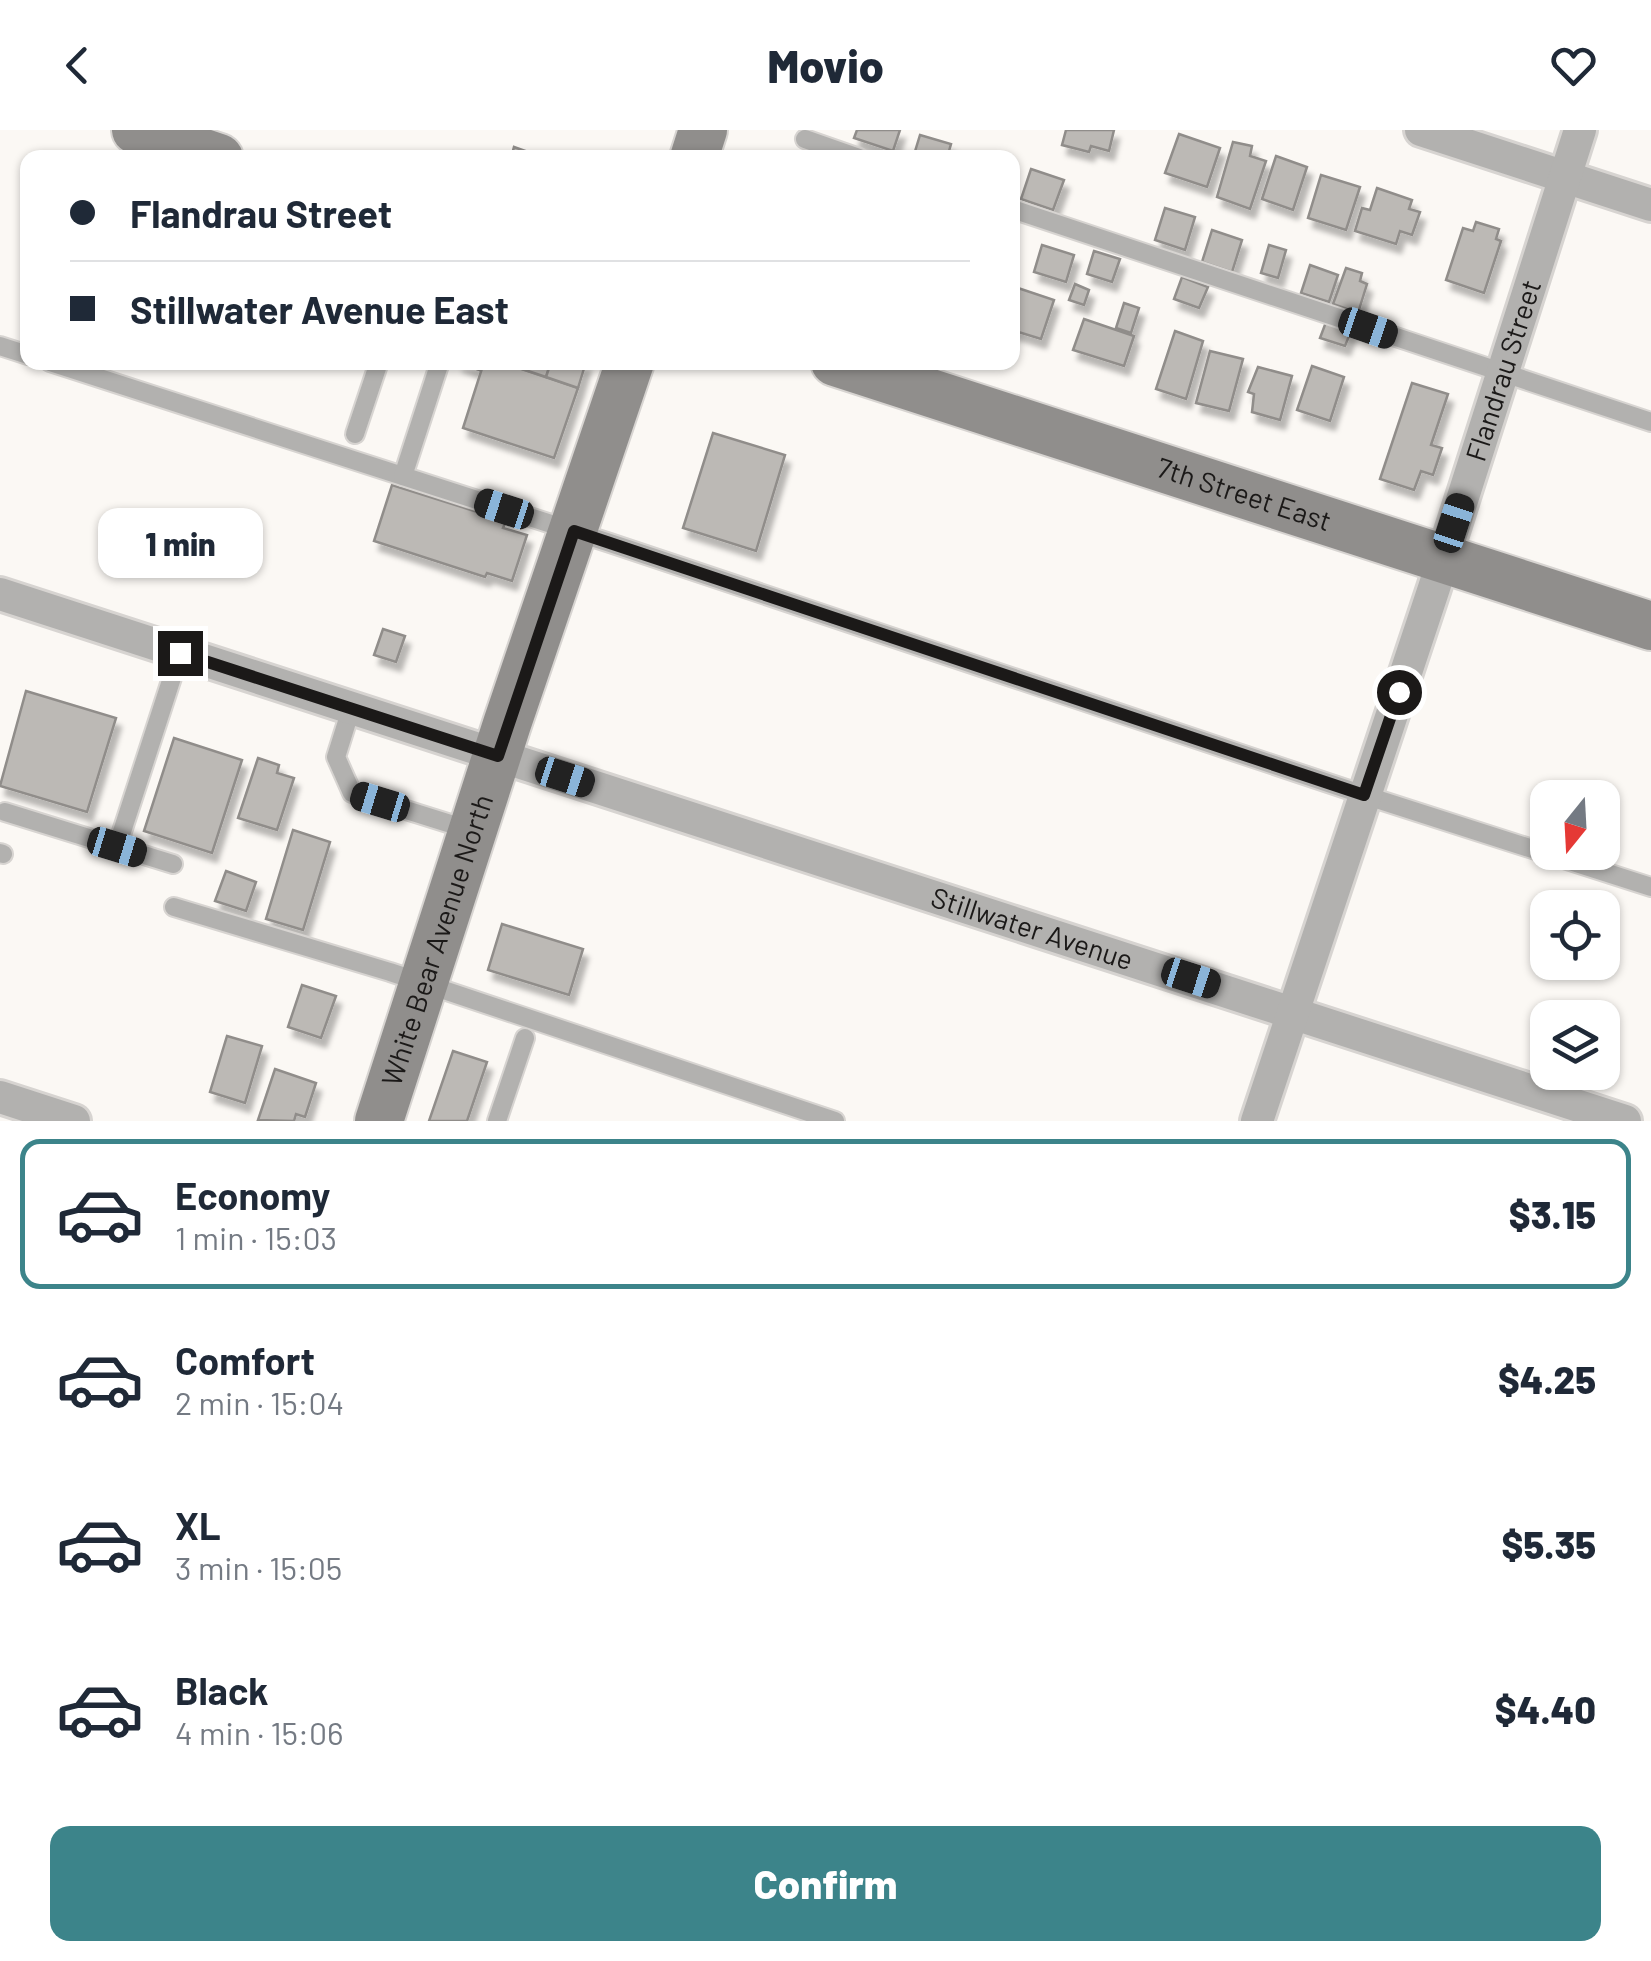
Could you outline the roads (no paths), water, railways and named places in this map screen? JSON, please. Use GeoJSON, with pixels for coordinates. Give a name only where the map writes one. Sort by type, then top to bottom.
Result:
{"type":"FeatureCollection","features":[{"type":"Feature","properties":{"kind":"street"},"geometry":{"type":"LineString","coordinates":[[136,130],[195,150]]}},
{"type":"Feature","properties":{"kind":"street"},"geometry":{"type":"LineString","coordinates":[[1421,130],[1651,206]]}},
{"type":"Feature","properties":{"kind":"street","name":"Flandrau Street"},"geometry":{"type":"LineString","coordinates":[[1257,1121],[1580,130]]}},
{"type":"Feature","properties":{"kind":"street","name":"White Bear Avenue North"},"geometry":{"type":"LineString","coordinates":[[379,1121],[627,370]]}},
{"type":"Feature","properties":{"kind":"street","name":"7th Street East"},"geometry":{"type":"LineString","coordinates":[[861,370],[1651,626]]}},
{"type":"Feature","properties":{"kind":"street","name":"Stillwater Avenue"},"geometry":{"type":"LineString","coordinates":[[0,594],[1625,1121]]}},
{"type":"Feature","properties":{"kind":"street"},"geometry":{"type":"LineString","coordinates":[[0,1097],[74,1121]]}},
{"type":"Feature","properties":{"kind":"lane"},"geometry":{"type":"LineString","coordinates":[[805,139],[836,150]]}},
{"type":"Feature","properties":{"kind":"lane"},"geometry":{"type":"LineString","coordinates":[[1020,212],[1651,422]]}},
{"type":"Feature","properties":{"kind":"lane"},"geometry":{"type":"LineString","coordinates":[[75,370],[1651,887]]}},
{"type":"Feature","properties":{"kind":"lane"},"geometry":{"type":"LineString","coordinates":[[355,434],[376,370]]}},
{"type":"Feature","properties":{"kind":"lane"},"geometry":{"type":"LineString","coordinates":[[403,476],[437,370]]}},
{"type":"Feature","properties":{"kind":"lane"},"geometry":{"type":"LineString","coordinates":[[117,847],[180,653]]}},
{"type":"Feature","properties":{"kind":"lane"},"geometry":{"type":"LineString","coordinates":[[352,709],[336,757],[352,792],[474,831]]}},
{"type":"Feature","properties":{"kind":"lane"},"geometry":{"type":"LineString","coordinates":[[5,812],[173,864]]}},
{"type":"Feature","properties":{"kind":"lane"},"geometry":{"type":"LineString","coordinates":[[174,907],[424,983],[834,1121]]}},
{"type":"Feature","properties":{"kind":"lane"},"geometry":{"type":"LineString","coordinates":[[497,1121],[525,1038]]}}]}
